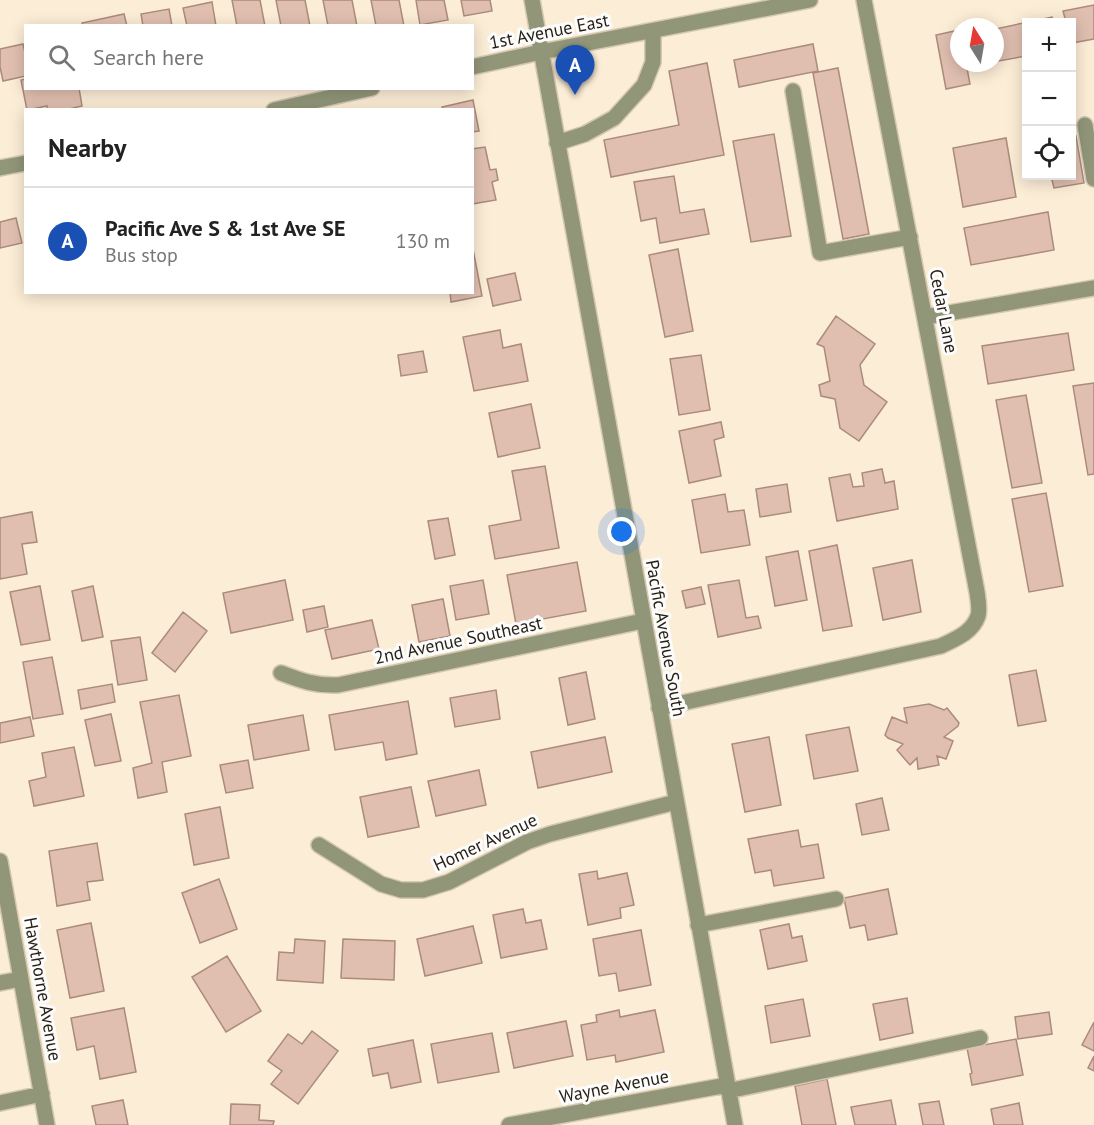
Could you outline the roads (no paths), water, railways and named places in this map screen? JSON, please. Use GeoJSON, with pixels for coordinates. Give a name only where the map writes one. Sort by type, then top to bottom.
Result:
{"type":"FeatureCollection","features":[{"type":"Feature","properties":{"kind":"street","name":"Pacific Avenue South"},"geometry":{"type":"LineString","coordinates":[[532,0],[735,1125]]}},
{"type":"Feature","properties":{"kind":"street","name":"1st Avenue East"},"geometry":{"type":"LineString","coordinates":[[474,67],[810,0]]}},
{"type":"Feature","properties":{"kind":"street","name":"Cedar Lane"},"geometry":{"type":"LineString","coordinates":[[659,708],[941,646],[962,636],[971,628],[978,615],[977,592],[864,0]]}},
{"type":"Feature","properties":{"kind":"street"},"geometry":{"type":"LineString","coordinates":[[557,143],[585,134],[614,118],[644,85],[653,62],[653,31]]}},
{"type":"Feature","properties":{"kind":"street"},"geometry":{"type":"LineString","coordinates":[[283,108],[363,90]]}},
{"type":"Feature","properties":{"kind":"street"},"geometry":{"type":"LineString","coordinates":[[794,92],[820,253],[910,237]]}},
{"type":"Feature","properties":{"kind":"street"},"geometry":{"type":"LineString","coordinates":[[1084,125],[1094,179]]}},
{"type":"Feature","properties":{"kind":"street"},"geometry":{"type":"LineString","coordinates":[[0,168],[24,163]]}},
{"type":"Feature","properties":{"kind":"street"},"geometry":{"type":"LineString","coordinates":[[925,317],[1094,288]]}},
{"type":"Feature","properties":{"kind":"street","name":"2nd Avenue Southeast"},"geometry":{"type":"LineString","coordinates":[[281,673],[322,686],[338,685],[643,621]]}},
{"type":"Feature","properties":{"kind":"street","name":"Homer Avenue"},"geometry":{"type":"LineString","coordinates":[[319,845],[381,884],[401,890],[423,890],[449,882],[527,842],[550,834],[676,802]]}},
{"type":"Feature","properties":{"kind":"street","name":"Hawthorne Avenue"},"geometry":{"type":"LineString","coordinates":[[0,861],[47,1125]]}},
{"type":"Feature","properties":{"kind":"street"},"geometry":{"type":"LineString","coordinates":[[698,925],[836,899]]}},
{"type":"Feature","properties":{"kind":"street"},"geometry":{"type":"LineString","coordinates":[[0,983],[21,979]]}},
{"type":"Feature","properties":{"kind":"street","name":"Wayne Avenue"},"geometry":{"type":"LineString","coordinates":[[509,1125],[727,1088],[980,1038]]}},
{"type":"Feature","properties":{"kind":"street"},"geometry":{"type":"LineString","coordinates":[[0,1103],[42,1094]]}},
{"type":"Feature","properties":{"kind":"place","name":"Pacific Ave S & 1st Ave SE"},"geometry":{"type":"Point","coordinates":[575,95]}}]}
